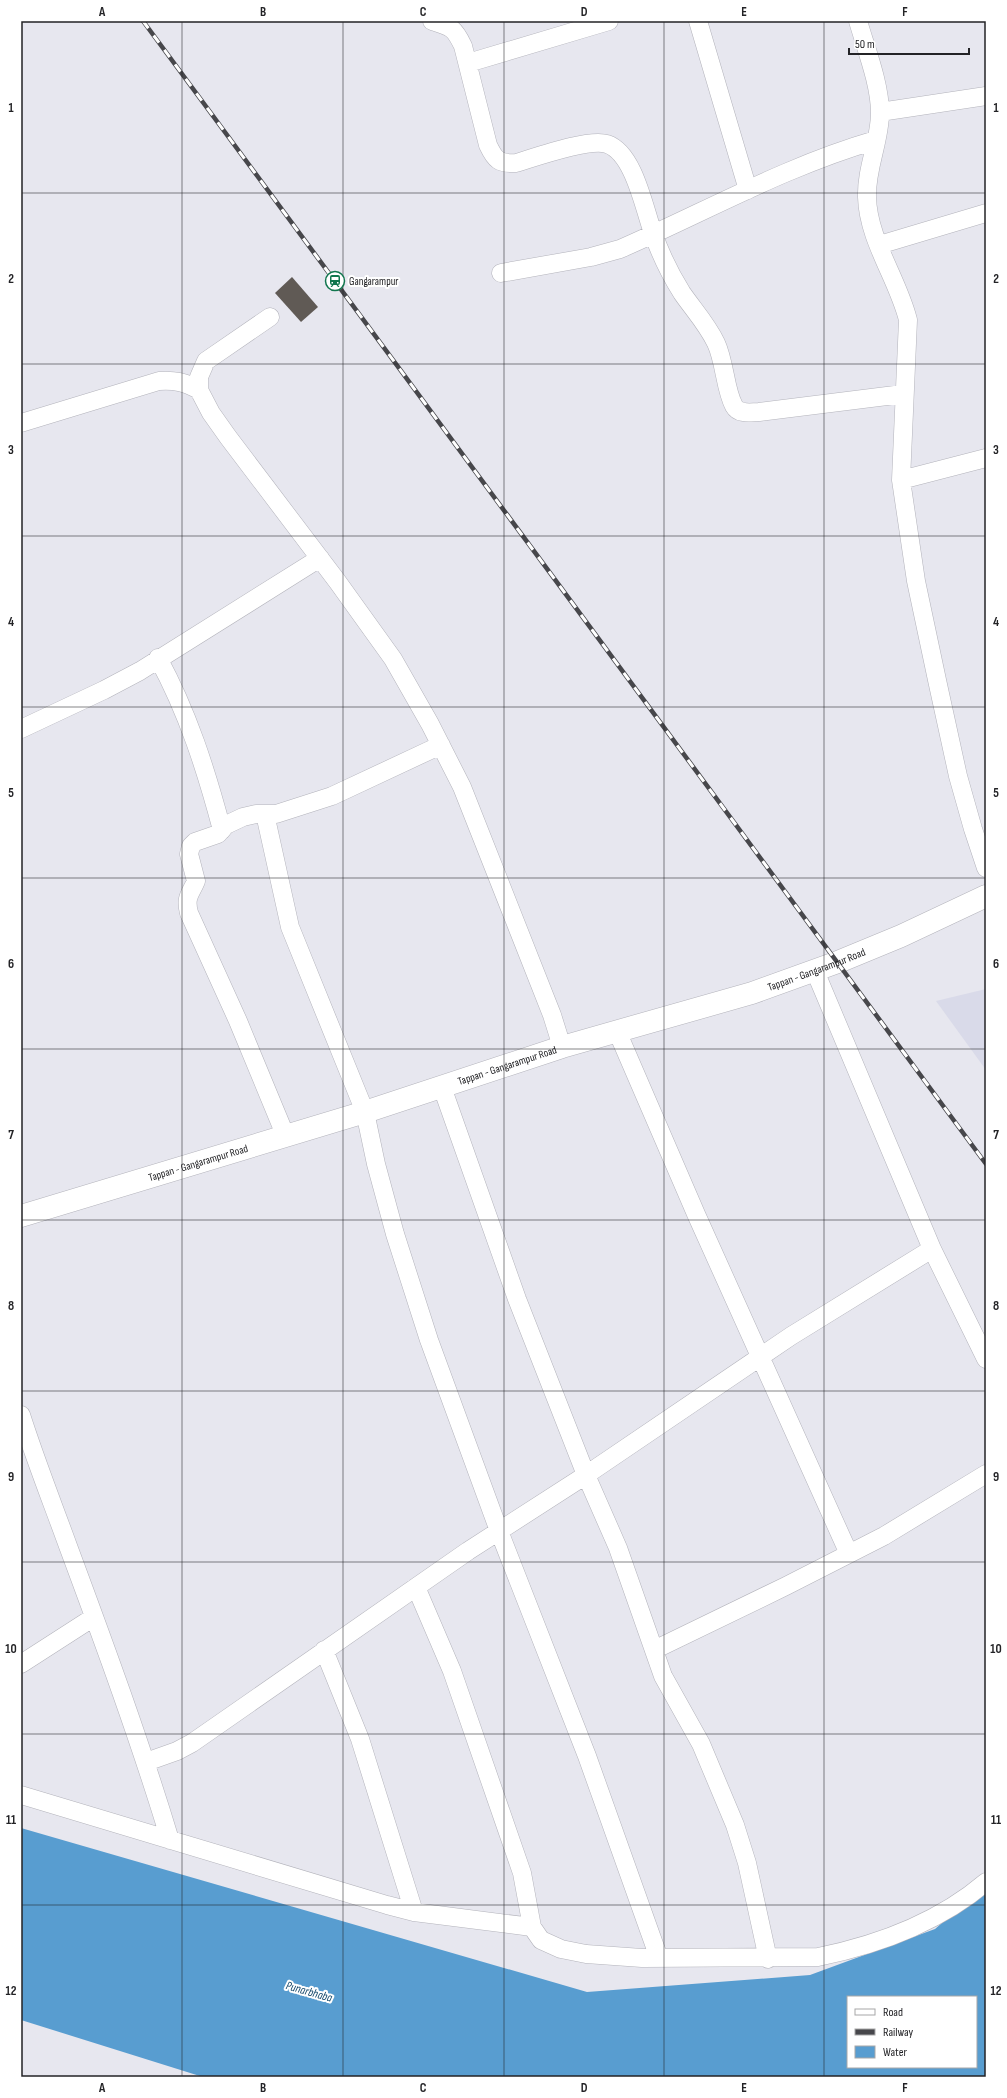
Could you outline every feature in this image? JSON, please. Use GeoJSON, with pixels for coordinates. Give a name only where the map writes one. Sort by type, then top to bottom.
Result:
{"type":"FeatureCollection","features":[{"type":"Feature","properties":{"kind":"main road","name":"Tappan - Gangarampur Road"},"geometry":{"type":"LineString","coordinates":[[21,1216],[286,1137],[562,1047],[752,993],[815,971],[901,936],[986,896]]}},
{"type":"Feature","properties":{"kind":"street"},"geometry":{"type":"LineString","coordinates":[[432,21],[448,25],[456,32],[468,63],[488,145],[494,157],[504,163],[516,162],[591,142],[607,144],[623,156],[634,176],[653,235],[668,268],[682,292],[706,325],[716,343],[724,364],[730,395],[735,407],[740,411],[746,413],[759,412],[903,394]]}},
{"type":"Feature","properties":{"kind":"street"},"geometry":{"type":"LineString","coordinates":[[468,63],[609,21]]}},
{"type":"Feature","properties":{"kind":"street"},"geometry":{"type":"LineString","coordinates":[[698,21],[748,190]]}},
{"type":"Feature","properties":{"kind":"street"},"geometry":{"type":"LineString","coordinates":[[858,21],[873,76],[880,112],[867,197],[872,226],[903,300],[908,320],[903,394],[901,480],[916,581],[958,776],[986,868]]}},
{"type":"Feature","properties":{"kind":"street"},"geometry":{"type":"LineString","coordinates":[[880,112],[986,96]]}},
{"type":"Feature","properties":{"kind":"street"},"geometry":{"type":"LineString","coordinates":[[501,274],[591,257],[620,249],[817,160],[876,140]]}},
{"type":"Feature","properties":{"kind":"street"},"geometry":{"type":"LineString","coordinates":[[879,245],[986,213]]}},
{"type":"Feature","properties":{"kind":"street"},"geometry":{"type":"LineString","coordinates":[[270,318],[206,362],[199,377],[199,390],[211,413],[228,437],[320,558],[393,659],[441,745],[462,787],[552,1014],[562,1047]]}},
{"type":"Feature","properties":{"kind":"street"},"geometry":{"type":"LineString","coordinates":[[21,423],[159,381],[174,380],[187,383],[199,390]]}},
{"type":"Feature","properties":{"kind":"street"},"geometry":{"type":"LineString","coordinates":[[901,480],[986,458]]}},
{"type":"Feature","properties":{"kind":"street"},"geometry":{"type":"LineString","coordinates":[[21,729],[104,690],[320,558]]}},
{"type":"Feature","properties":{"kind":"street"},"geometry":{"type":"LineString","coordinates":[[158,658],[188,720],[212,790],[222,830]]}},
{"type":"Feature","properties":{"kind":"street"},"geometry":{"type":"LineString","coordinates":[[286,1137],[238,1021],[195,928],[186,903],[189,893],[196,882],[189,854],[191,846],[195,842],[218,834],[226,825],[243,817],[276,814],[332,796],[441,745]]}},
{"type":"Feature","properties":{"kind":"street"},"geometry":{"type":"LineString","coordinates":[[265,814],[290,927],[365,1112],[376,1164],[411,1283],[499,1531],[587,1756],[659,1958]]}},
{"type":"Feature","properties":{"kind":"street"},"geometry":{"type":"LineString","coordinates":[[815,971],[932,1249],[986,1358]]}},
{"type":"Feature","properties":{"kind":"street"},"geometry":{"type":"LineString","coordinates":[[617,1031],[760,1358],[849,1554]]}},
{"type":"Feature","properties":{"kind":"street"},"geometry":{"type":"LineString","coordinates":[[442,1087],[517,1299],[586,1475],[618,1548],[663,1676],[690,1722],[711,1766],[736,1825],[747,1863],[768,1959]]}},
{"type":"Feature","properties":{"kind":"street"},"geometry":{"type":"LineString","coordinates":[[146,1762],[177,1751],[192,1743],[324,1650],[499,1531],[586,1475],[825,1314],[932,1249]]}},
{"type":"Feature","properties":{"kind":"street"},"geometry":{"type":"LineString","coordinates":[[21,1415],[41,1477],[94,1617],[146,1762],[170,1840]]}},
{"type":"Feature","properties":{"kind":"street"},"geometry":{"type":"LineString","coordinates":[[654,1650],[884,1536],[986,1474]]}},
{"type":"Feature","properties":{"kind":"street"},"geometry":{"type":"LineString","coordinates":[[416,1587],[452,1671],[522,1873],[532,1927],[541,1940],[561,1949],[586,1954],[659,1958],[768,1959],[818,1957],[840,1953],[900,1933],[929,1920],[986,1882]]}},
{"type":"Feature","properties":{"kind":"street"},"geometry":{"type":"LineString","coordinates":[[21,1664],[94,1617]]}},
{"type":"Feature","properties":{"kind":"street"},"geometry":{"type":"LineString","coordinates":[[324,1650],[360,1739],[414,1912]]}},
{"type":"Feature","properties":{"kind":"street"},"geometry":{"type":"LineString","coordinates":[[21,1795],[414,1912],[532,1927]]}},
{"type":"Feature","properties":{"kind":"shaded area"},"geometry":{"type":"Polygon","coordinates":[[[986,989],[986,1070],[936,1001],[986,989]]]}},
{"type":"Feature","properties":{"kind":"water","name":"Punarbhaba"},"geometry":{"type":"Polygon","coordinates":[[[21,1828],[587,1992],[810,1975],[935,1929],[986,1885],[986,2077],[203,2077],[21,2020],[21,1828]]]}},
{"type":"Feature","properties":{"kind":"building"},"geometry":{"type":"Polygon","coordinates":[[[292,277],[318,307],[301,322],[275,293],[292,277]]]}},
{"type":"Feature","properties":{"kind":"railway"},"geometry":{"type":"LineString","coordinates":[[143,21],[986,1164]]}},
{"type":"Feature","properties":{"kind":"place","name":"Gangarampur"},"geometry":{"type":"Point","coordinates":[335,281]}}]}
